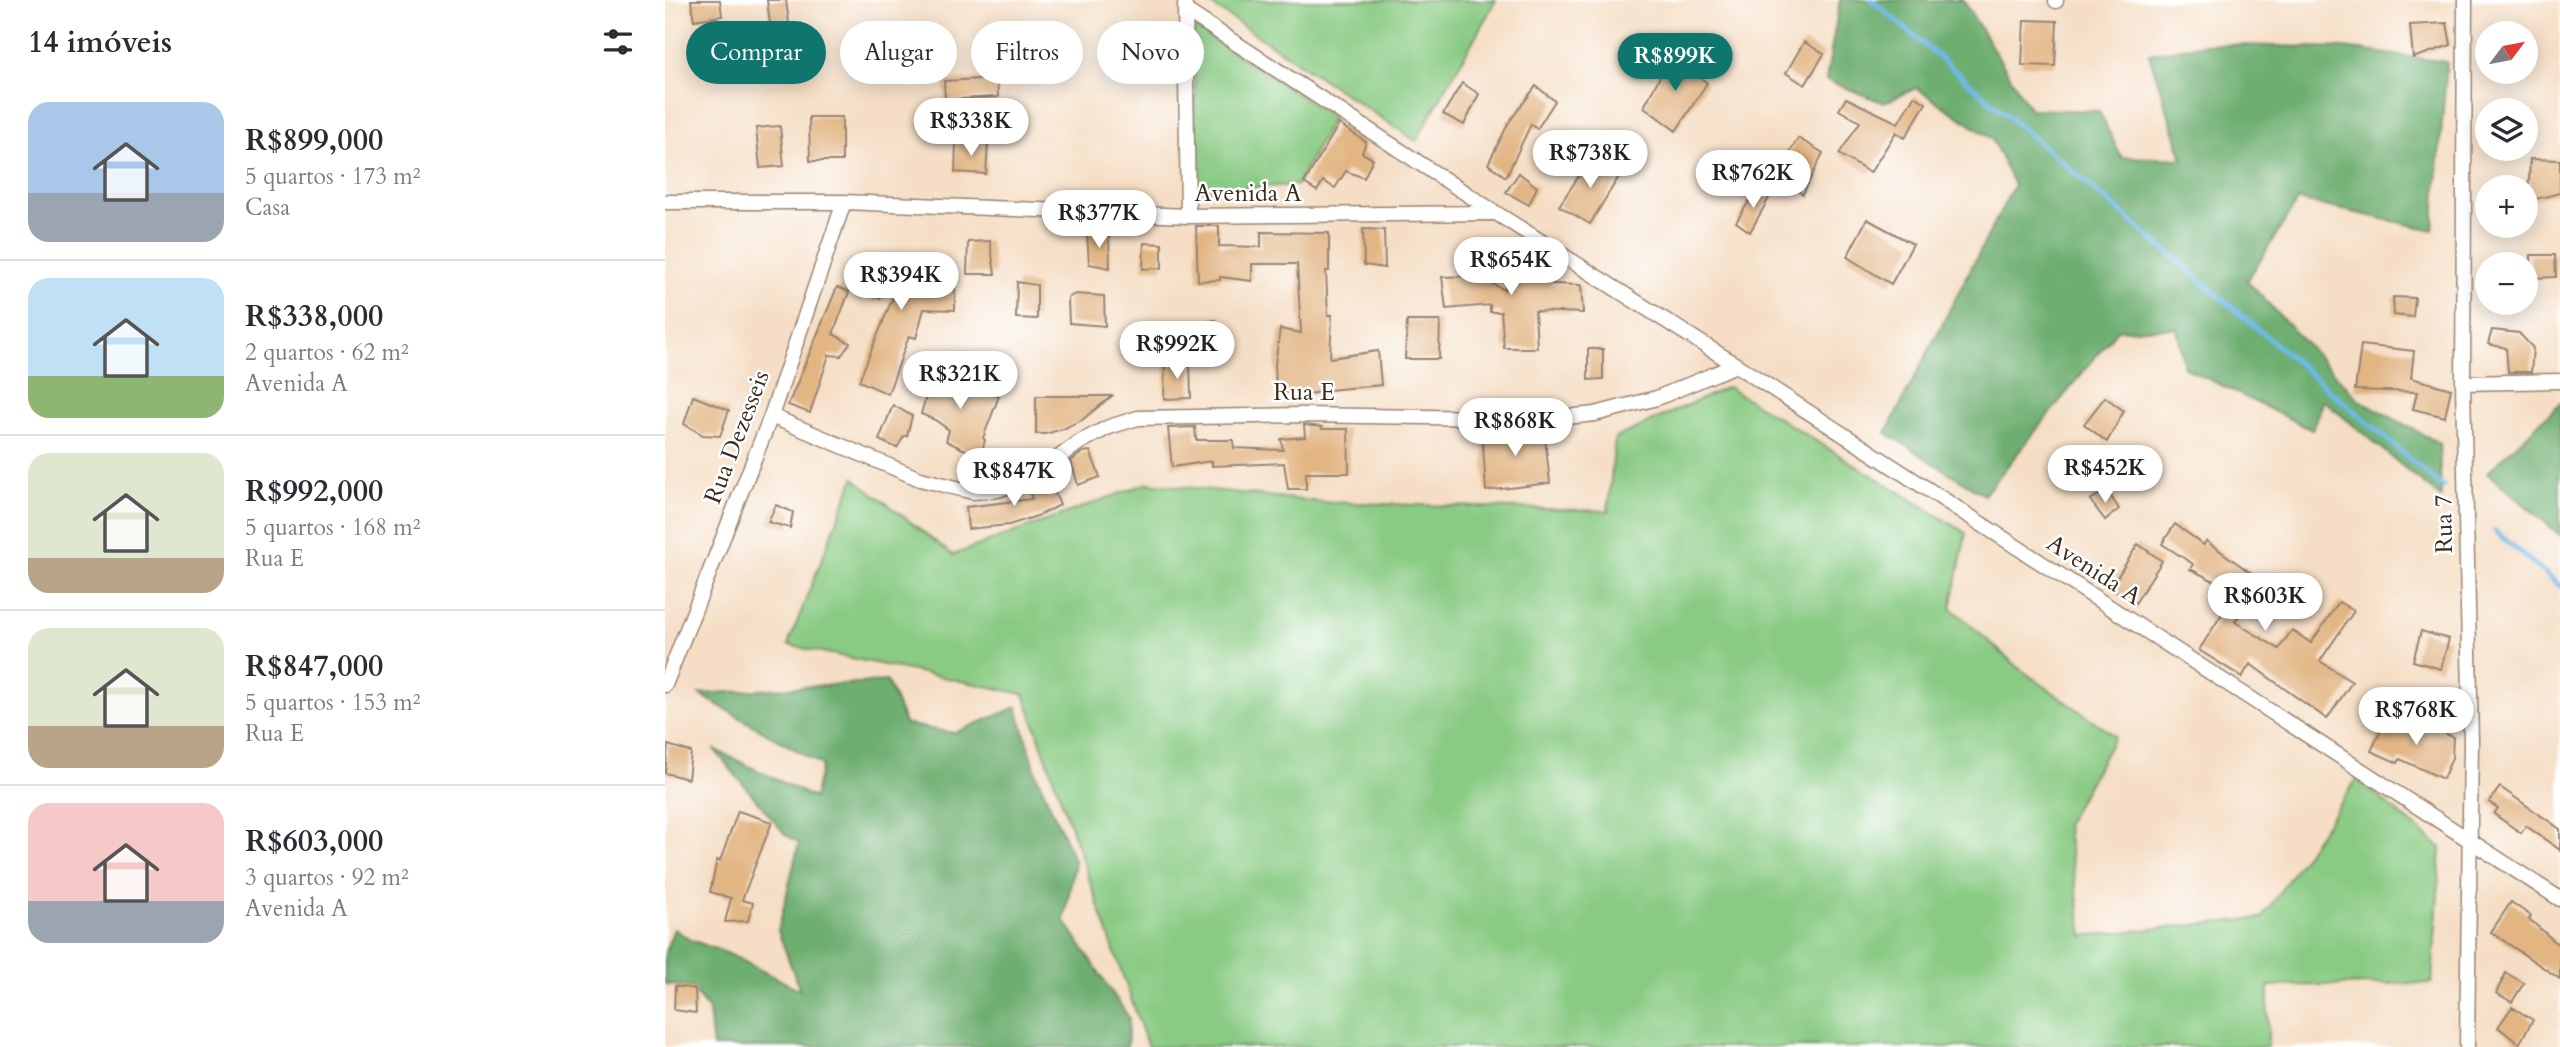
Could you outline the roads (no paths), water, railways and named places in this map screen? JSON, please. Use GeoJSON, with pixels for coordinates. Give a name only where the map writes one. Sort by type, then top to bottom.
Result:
{"type":"FeatureCollection","features":[{"type":"Feature","properties":{"kind":"street","name":"Rua 7"},"geometry":{"type":"LineString","coordinates":[[2465,0],[2463,383],[2471,741],[2467,1047]]}},
{"type":"Feature","properties":{"kind":"street"},"geometry":{"type":"LineString","coordinates":[[1185,5],[1188,216]]}},
{"type":"Feature","properties":{"kind":"street","name":"Avenida A"},"geometry":{"type":"LineString","coordinates":[[1185,5],[1496,214],[1736,365],[2560,899]]}},
{"type":"Feature","properties":{"kind":"street","name":"Avenida A"},"geometry":{"type":"LineString","coordinates":[[665,202],[844,202],[1188,216],[1496,214]]}},
{"type":"Feature","properties":{"kind":"street","name":"Rua Dezesseis"},"geometry":{"type":"LineString","coordinates":[[665,685],[771,416],[844,202]]}},
{"type":"Feature","properties":{"kind":"street","name":"Rua E"},"geometry":{"type":"LineString","coordinates":[[771,416],[920,479],[973,492],[999,490],[1015,484],[1040,471],[1080,442],[1109,427],[1139,418],[1315,415],[1547,419],[1595,414],[1657,398],[1736,365]]}},
{"type":"Feature","properties":{"kind":"street"},"geometry":{"type":"LineString","coordinates":[[2463,383],[2560,381]]}},
{"type":"Feature","properties":{"kind":"waterway"},"geometry":{"type":"LineString","coordinates":[[1872,0],[2443,487]]}},
{"type":"Feature","properties":{"kind":"waterway"},"geometry":{"type":"LineString","coordinates":[[2495,531],[2560,586]]}}]}
